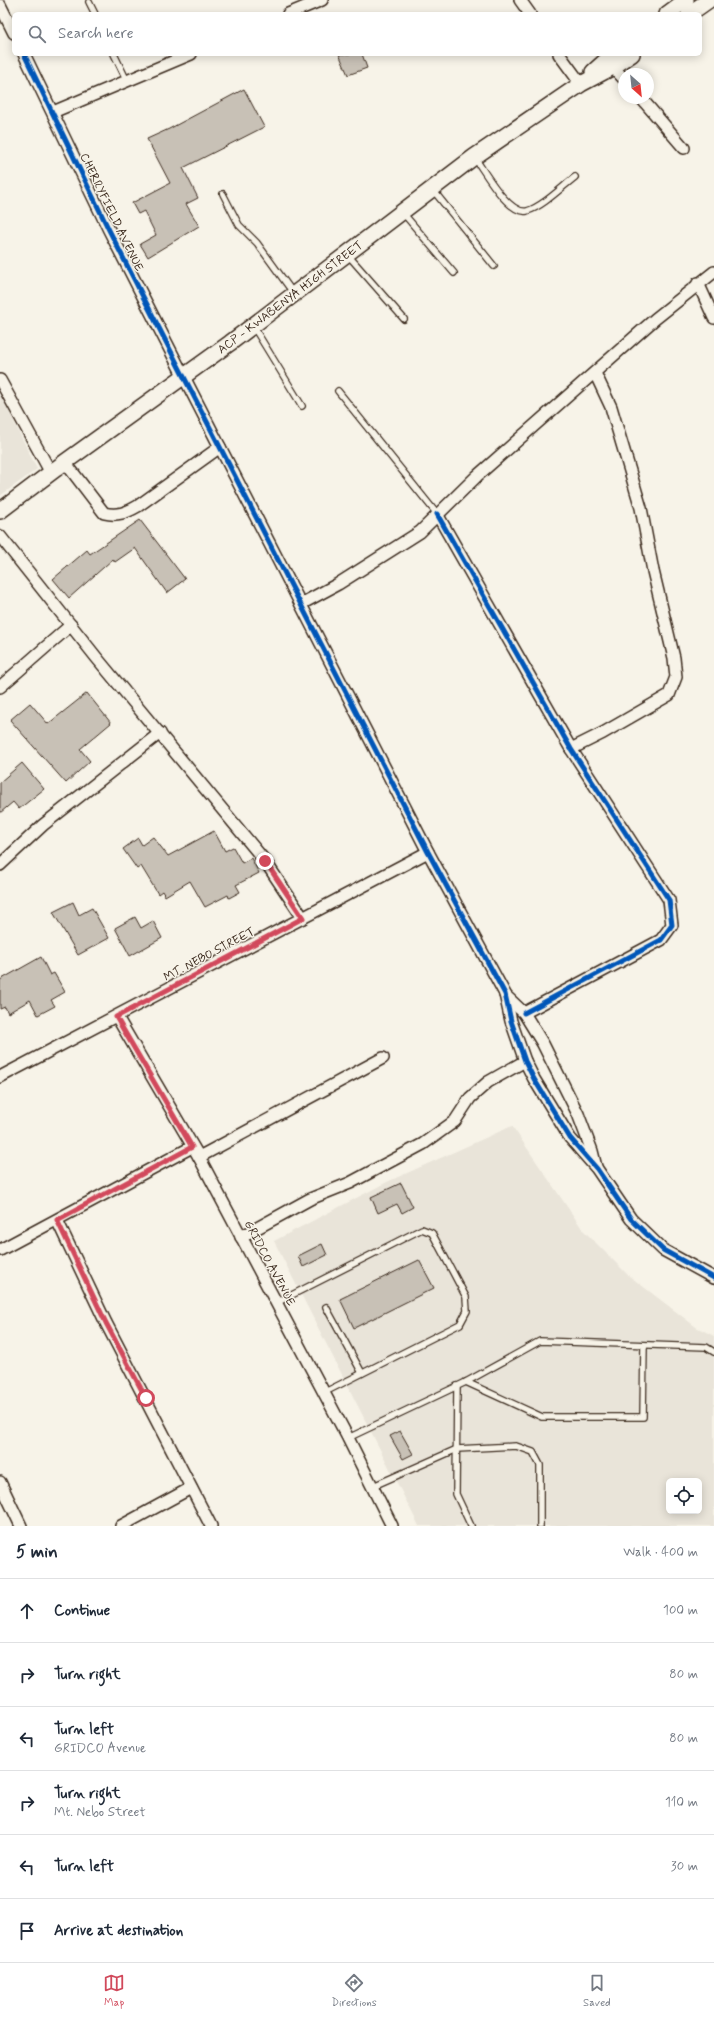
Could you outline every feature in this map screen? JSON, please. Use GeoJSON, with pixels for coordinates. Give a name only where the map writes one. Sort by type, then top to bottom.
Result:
{"type":"FeatureCollection","features":[{"type":"Feature","properties":{"kind":"main road"},"geometry":{"type":"LineString","coordinates":[[670,12],[686,0]]}},
{"type":"Feature","properties":{"kind":"main road"},"geometry":{"type":"LineString","coordinates":[[692,12],[709,0]]}},
{"type":"Feature","properties":{"kind":"main road","name":"ACP - KWABENYA HIGH STREET"},"geometry":{"type":"LineString","coordinates":[[0,512],[65,462],[253,326],[474,157],[581,84],[613,60],[626,56]]}},
{"type":"Feature","properties":{"kind":"street"},"geometry":{"type":"LineString","coordinates":[[293,12],[322,0]]}},
{"type":"Feature","properties":{"kind":"street"},"geometry":{"type":"LineString","coordinates":[[520,0],[529,12]]}},
{"type":"Feature","properties":{"kind":"street"},"geometry":{"type":"LineString","coordinates":[[0,4],[12,29]]}},
{"type":"Feature","properties":{"kind":"street","name":"CHERRYFIELD AVENUE"},"geometry":{"type":"LineString","coordinates":[[25,56],[109,230],[220,448],[428,852],[505,994]]}},
{"type":"Feature","properties":{"kind":"street"},"geometry":{"type":"LineString","coordinates":[[53,112],[186,56]]}},
{"type":"Feature","properties":{"kind":"street"},"geometry":{"type":"LineString","coordinates":[[560,56],[581,84]]}},
{"type":"Feature","properties":{"kind":"street"},"geometry":{"type":"LineString","coordinates":[[646,104],[684,148]]}},
{"type":"Feature","properties":{"kind":"street"},"geometry":{"type":"LineString","coordinates":[[301,604],[338,584],[420,532],[477,476],[698,283],[714,272]]}},
{"type":"Feature","properties":{"kind":"street"},"geometry":{"type":"LineString","coordinates":[[698,283],[714,318]]}},
{"type":"Feature","properties":{"kind":"street"},"geometry":{"type":"LineString","coordinates":[[571,748],[603,733],[669,695],[676,677],[674,658],[653,571],[641,508],[611,407],[595,373]]}},
{"type":"Feature","properties":{"kind":"street"},"geometry":{"type":"LineString","coordinates":[[0,380],[51,473]]}},
{"type":"Feature","properties":{"kind":"street"},"geometry":{"type":"LineString","coordinates":[[65,462],[104,513],[115,516],[128,512],[138,506],[220,448]]}},
{"type":"Feature","properties":{"kind":"street"},"geometry":{"type":"LineString","coordinates":[[437,514],[571,748],[669,900],[672,925],[661,940],[524,1013]]}},
{"type":"Feature","properties":{"kind":"street"},"geometry":{"type":"LineString","coordinates":[[0,536],[71,625],[265,861],[303,918]]}},
{"type":"Feature","properties":{"kind":"street"},"geometry":{"type":"LineString","coordinates":[[0,687],[71,625]]}},
{"type":"Feature","properties":{"kind":"street"},"geometry":{"type":"LineString","coordinates":[[0,865],[43,826],[160,733]]}},
{"type":"Feature","properties":{"kind":"street","name":"MT. NEBO STREET"},"geometry":{"type":"LineString","coordinates":[[0,1077],[428,852]]}},
{"type":"Feature","properties":{"kind":"street"},"geometry":{"type":"LineString","coordinates":[[505,994],[524,1013],[543,1044],[578,1114],[592,1151],[596,1169]]}},
{"type":"Feature","properties":{"kind":"street"},"geometry":{"type":"LineString","coordinates":[[505,994],[511,1021],[525,1061],[534,1079],[570,1138],[596,1169],[631,1219],[663,1250],[714,1278]]}},
{"type":"Feature","properties":{"kind":"street","name":"GRIDCO AVENUE"},"geometry":{"type":"LineString","coordinates":[[116,1017],[199,1157],[348,1438],[371,1487],[392,1526]]}},
{"type":"Feature","properties":{"kind":"street"},"geometry":{"type":"LineString","coordinates":[[199,1157],[383,1058]]}},
{"type":"Feature","properties":{"kind":"street"},"geometry":{"type":"LineString","coordinates":[[241,1237],[310,1199],[350,1183],[423,1144],[455,1121],[470,1098],[488,1082],[525,1061]]}},
{"type":"Feature","properties":{"kind":"street"},"geometry":{"type":"LineString","coordinates":[[0,1250],[192,1147]]}},
{"type":"Feature","properties":{"kind":"street"},"geometry":{"type":"LineString","coordinates":[[57,1220],[106,1323],[211,1526]]}},
{"type":"Feature","properties":{"kind":"street"},"geometry":{"type":"LineString","coordinates":[[0,1482],[20,1526]]}},
{"type":"Feature","properties":{"kind":"street"},"geometry":{"type":"LineString","coordinates":[[121,1526],[191,1488]]}},
{"type":"Feature","properties":{"kind":"lane"},"geometry":{"type":"LineString","coordinates":[[89,2],[94,12]]}},
{"type":"Feature","properties":{"kind":"lane"},"geometry":{"type":"LineString","coordinates":[[115,56],[127,81]]}},
{"type":"Feature","properties":{"kind":"lane"},"geometry":{"type":"LineString","coordinates":[[474,157],[506,202],[516,209],[526,211],[544,202],[575,177]]}},
{"type":"Feature","properties":{"kind":"lane"},"geometry":{"type":"LineString","coordinates":[[432,188],[494,266]]}},
{"type":"Feature","properties":{"kind":"lane"},"geometry":{"type":"LineString","coordinates":[[223,194],[239,224],[257,243],[294,295]]}},
{"type":"Feature","properties":{"kind":"lane"},"geometry":{"type":"LineString","coordinates":[[401,212],[454,273]]}},
{"type":"Feature","properties":{"kind":"lane"},"geometry":{"type":"LineString","coordinates":[[347,254],[404,319]]}},
{"type":"Feature","properties":{"kind":"lane"},"geometry":{"type":"LineString","coordinates":[[253,326],[302,406]]}},
{"type":"Feature","properties":{"kind":"lane"},"geometry":{"type":"LineString","coordinates":[[338,391],[437,514]]}},
{"type":"Feature","properties":{"kind":"lane"},"geometry":{"type":"LineString","coordinates":[[276,1303],[422,1229],[432,1234],[466,1297],[467,1311],[460,1324],[323,1393]]}},
{"type":"Feature","properties":{"kind":"lane"},"geometry":{"type":"LineString","coordinates":[[326,1307],[362,1373]]}},
{"type":"Feature","properties":{"kind":"lane"},"geometry":{"type":"LineString","coordinates":[[348,1438],[466,1382],[540,1341],[706,1347],[714,1352]]}},
{"type":"Feature","properties":{"kind":"lane"},"geometry":{"type":"LineString","coordinates":[[466,1382],[542,1417],[643,1417],[644,1345]]}},
{"type":"Feature","properties":{"kind":"lane"},"geometry":{"type":"LineString","coordinates":[[457,1386],[456,1494],[470,1526]]}},
{"type":"Feature","properties":{"kind":"lane"},"geometry":{"type":"LineString","coordinates":[[371,1487],[457,1449],[516,1446],[533,1452],[540,1465],[540,1526]]}},
{"type":"Feature","properties":{"kind":"shaded area"},"geometry":{"type":"Polygon","coordinates":[[[0,393],[37,469],[0,496],[0,393]]]}},
{"type":"Feature","properties":{"kind":"shaded area"},"geometry":{"type":"Polygon","coordinates":[[[512,1126],[583,1230],[628,1275],[696,1327],[714,1336],[714,1526],[419,1526],[274,1241],[387,1182],[512,1126]]]}},
{"type":"Feature","properties":{"kind":"building"},"geometry":{"type":"Polygon","coordinates":[[[340,56],[363,56],[367,68],[348,75],[340,56]]]}},
{"type":"Feature","properties":{"kind":"building"},"geometry":{"type":"Polygon","coordinates":[[[244,89],[264,127],[183,168],[198,198],[186,204],[199,226],[148,257],[140,244],[156,235],[144,211],[138,214],[132,203],[170,183],[147,139],[244,89]]]}},
{"type":"Feature","properties":{"kind":"building"},"geometry":{"type":"Polygon","coordinates":[[[140,520],[185,579],[167,593],[135,548],[115,562],[113,559],[69,598],[53,579],[87,550],[90,554],[140,520]]]}},
{"type":"Feature","properties":{"kind":"building"},"geometry":{"type":"Polygon","coordinates":[[[87,693],[111,723],[80,749],[90,761],[66,783],[10,720],[30,703],[48,724],[87,693]]]}},
{"type":"Feature","properties":{"kind":"building"},"geometry":{"type":"Polygon","coordinates":[[[22,763],[44,789],[19,809],[13,802],[0,813],[0,782],[22,763]]]}},
{"type":"Feature","properties":{"kind":"building"},"geometry":{"type":"Polygon","coordinates":[[[214,831],[225,851],[233,847],[242,863],[251,858],[259,873],[236,885],[240,892],[229,898],[228,895],[205,907],[190,881],[165,896],[162,891],[158,894],[141,866],[137,869],[123,849],[138,838],[142,845],[153,837],[168,856],[214,831]]]}},
{"type":"Feature","properties":{"kind":"building"},"geometry":{"type":"Polygon","coordinates":[[[73,902],[79,915],[92,908],[109,938],[78,955],[53,912],[73,902]]]}},
{"type":"Feature","properties":{"kind":"building"},"geometry":{"type":"Polygon","coordinates":[[[135,917],[141,928],[153,921],[162,938],[130,956],[115,928],[135,917]]]}},
{"type":"Feature","properties":{"kind":"building"},"geometry":{"type":"Polygon","coordinates":[[[41,957],[50,975],[54,973],[65,992],[51,1000],[55,1006],[38,1015],[30,1000],[8,1013],[5,1007],[0,1009],[0,980],[41,957]]]}},
{"type":"Feature","properties":{"kind":"building"},"geometry":{"type":"Polygon","coordinates":[[[401,1183],[413,1207],[402,1213],[397,1204],[378,1213],[371,1197],[401,1183]]]}},
{"type":"Feature","properties":{"kind":"building"},"geometry":{"type":"Polygon","coordinates":[[[322,1244],[327,1255],[303,1267],[298,1256],[322,1244]]]}},
{"type":"Feature","properties":{"kind":"building"},"geometry":{"type":"Polygon","coordinates":[[[419,1260],[434,1288],[354,1328],[340,1299],[419,1260]]]}},
{"type":"Feature","properties":{"kind":"building"},"geometry":{"type":"Polygon","coordinates":[[[400,1431],[413,1454],[403,1459],[390,1436],[400,1431]]]}},
{"type":"Feature","properties":{"kind":"cycle path"},"geometry":{"type":"LineString","coordinates":[[25,56],[109,230],[184,377],[428,852],[505,994],[511,1021],[525,1061],[534,1079],[570,1138],[597,1169],[631,1219],[663,1250],[714,1278]]}},
{"type":"Feature","properties":{"kind":"cycle path"},"geometry":{"type":"LineString","coordinates":[[437,514],[571,749],[669,900],[672,925],[661,940],[524,1013]]}},
{"type":"Feature","properties":{"kind":"route"},"geometry":{"type":"LineString","coordinates":[[146,1398],[106,1323],[57,1220],[192,1147],[116,1017],[303,918],[265,861]]}}]}
